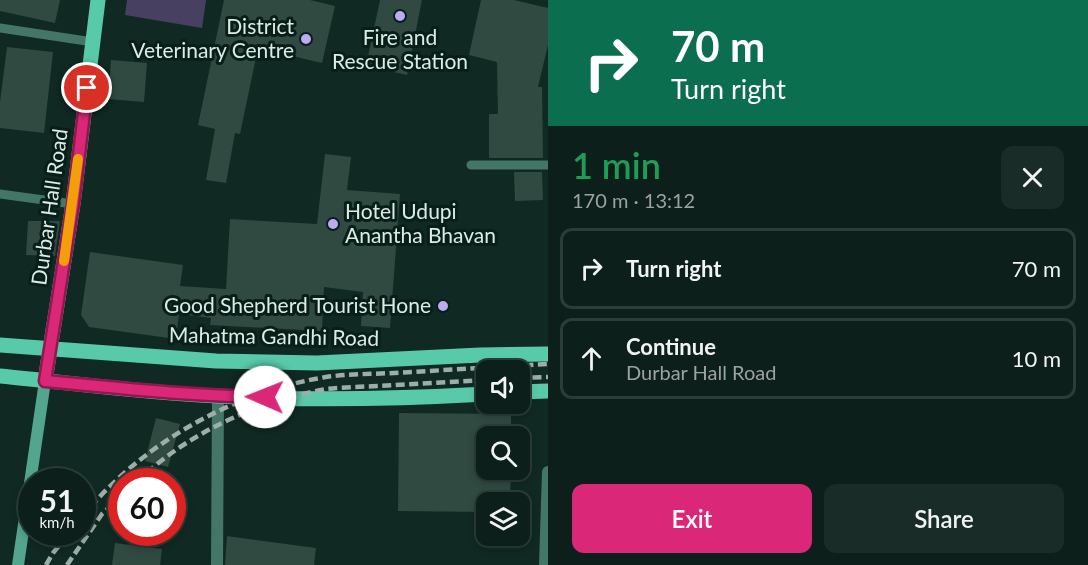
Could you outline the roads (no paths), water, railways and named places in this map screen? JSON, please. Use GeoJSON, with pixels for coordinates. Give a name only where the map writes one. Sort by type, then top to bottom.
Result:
{"type":"FeatureCollection","features":[{"type":"Feature","properties":{"kind":"main road","name":"Durbar Hall Road"},"geometry":{"type":"LineString","coordinates":[[45,381],[73,204],[98,0]]}},
{"type":"Feature","properties":{"kind":"main road","name":"Mahatma Gandhi Road"},"geometry":{"type":"LineString","coordinates":[[0,345],[216,361],[318,363],[548,354]]}},
{"type":"Feature","properties":{"kind":"main road"},"geometry":{"type":"LineString","coordinates":[[0,376],[218,396],[335,398],[476,394]]}},
{"type":"Feature","properties":{"kind":"main road"},"geometry":{"type":"LineString","coordinates":[[18,565],[45,381]]}},
{"type":"Feature","properties":{"kind":"main road"},"geometry":{"type":"LineString","coordinates":[[530,391],[548,390]]}},
{"type":"Feature","properties":{"kind":"street"},"geometry":{"type":"LineString","coordinates":[[217,565],[218,396]]}},
{"type":"Feature","properties":{"kind":"street"},"geometry":{"type":"LineString","coordinates":[[545,565],[548,472]]}},
{"type":"Feature","properties":{"kind":"lane"},"geometry":{"type":"LineString","coordinates":[[0,28],[93,42]]}},
{"type":"Feature","properties":{"kind":"lane"},"geometry":{"type":"LineString","coordinates":[[471,165],[548,165]]}},
{"type":"Feature","properties":{"kind":"lane"},"geometry":{"type":"LineString","coordinates":[[0,194],[73,204]]}},
{"type":"Feature","properties":{"kind":"railway"},"geometry":{"type":"LineString","coordinates":[[96,502],[132,466],[191,425],[257,395],[291,384],[334,376],[548,364]]}},
{"type":"Feature","properties":{"kind":"railway"},"geometry":{"type":"LineString","coordinates":[[530,378],[548,377]]}},
{"type":"Feature","properties":{"kind":"railway"},"geometry":{"type":"LineString","coordinates":[[153,468],[178,448],[225,422],[301,394],[333,388],[476,381]]}},
{"type":"Feature","properties":{"kind":"railway"},"geometry":{"type":"LineString","coordinates":[[67,565],[108,509]]}},
{"type":"Feature","properties":{"kind":"railway"},"geometry":{"type":"LineString","coordinates":[[46,565],[59,546]]}},
{"type":"Feature","properties":{"kind":"place","name":"Fire and Rescue Station"},"geometry":{"type":"Point","coordinates":[400,16]}},
{"type":"Feature","properties":{"kind":"place","name":"District Veterinary Centre"},"geometry":{"type":"Point","coordinates":[306,39]}},
{"type":"Feature","properties":{"kind":"place","name":"Hotel Udupi Anantha Bhavan"},"geometry":{"type":"Point","coordinates":[333,224]}},
{"type":"Feature","properties":{"kind":"place","name":"Good Shepherd Tourist Hone"},"geometry":{"type":"Point","coordinates":[443,306]}}]}
